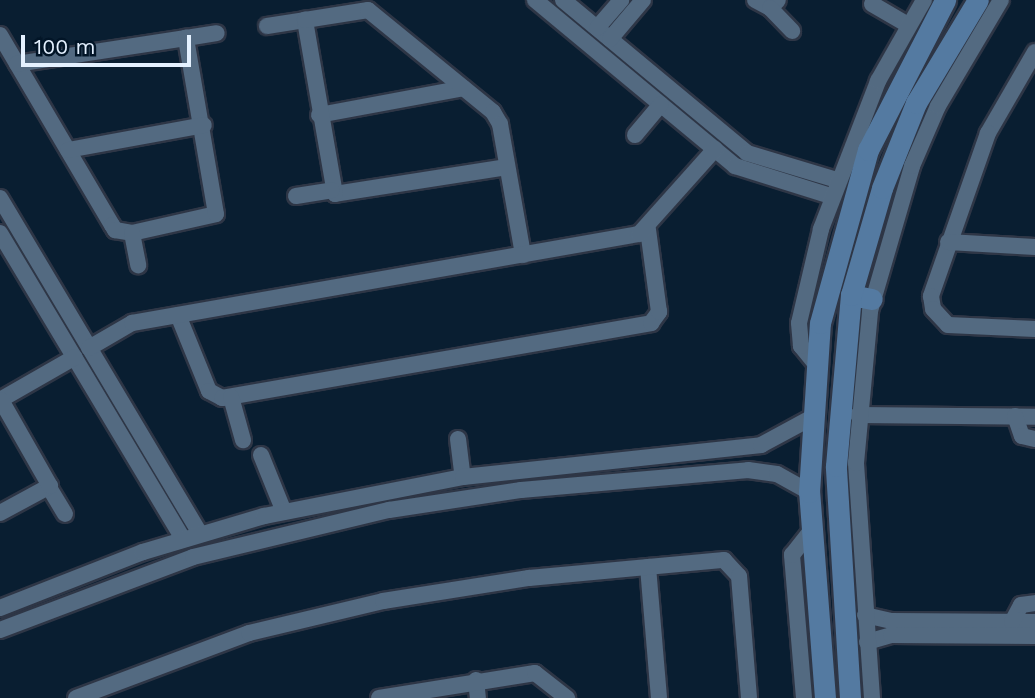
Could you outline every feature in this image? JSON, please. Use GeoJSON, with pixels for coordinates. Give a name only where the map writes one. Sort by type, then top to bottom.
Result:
{"type":"FeatureCollection","features":[{"type":"Feature","properties":{"kind":"main road"},"geometry":{"type":"LineString","coordinates":[[825,698],[809,492],[809,419],[814,362],[836,246],[860,148],[945,0]]}},
{"type":"Feature","properties":{"kind":"main road"},"geometry":{"type":"LineString","coordinates":[[850,698],[846,442],[842,365],[851,295],[882,188],[916,103],[978,0]]}},
{"type":"Feature","properties":{"kind":"main road"},"geometry":{"type":"LineString","coordinates":[[893,93],[916,103]]}},
{"type":"Feature","properties":{"kind":"main road"},"geometry":{"type":"LineString","coordinates":[[851,295],[872,299]]}},
{"type":"Feature","properties":{"kind":"main road"},"geometry":{"type":"LineString","coordinates":[[814,362],[842,365]]}},
{"type":"Feature","properties":{"kind":"street"},"geometry":{"type":"LineString","coordinates":[[535,0],[715,149],[750,174],[831,197]]}},
{"type":"Feature","properties":{"kind":"street"},"geometry":{"type":"LineString","coordinates":[[564,0],[751,156],[838,180]]}},
{"type":"Feature","properties":{"kind":"street"},"geometry":{"type":"LineString","coordinates":[[604,34],[621,0]]}},
{"type":"Feature","properties":{"kind":"street"},"geometry":{"type":"LineString","coordinates":[[604,34],[643,0]]}},
{"type":"Feature","properties":{"kind":"street"},"geometry":{"type":"LineString","coordinates":[[755,0],[774,4],[792,32]]}},
{"type":"Feature","properties":{"kind":"street"},"geometry":{"type":"LineString","coordinates":[[814,362],[802,346],[799,323],[831,197],[838,180],[860,148],[908,25],[924,0]]}},
{"type":"Feature","properties":{"kind":"street"},"geometry":{"type":"LineString","coordinates":[[872,698],[846,442],[858,415],[872,299],[912,166],[938,106],[1001,0]]}},
{"type":"Feature","properties":{"kind":"street"},"geometry":{"type":"LineString","coordinates":[[872,4],[908,25]]}},
{"type":"Feature","properties":{"kind":"street"},"geometry":{"type":"LineString","coordinates":[[267,26],[369,10],[498,118],[523,255]]}},
{"type":"Feature","properties":{"kind":"street"},"geometry":{"type":"LineString","coordinates":[[305,20],[332,190]]}},
{"type":"Feature","properties":{"kind":"street"},"geometry":{"type":"LineString","coordinates":[[17,64],[218,33]]}},
{"type":"Feature","properties":{"kind":"street"},"geometry":{"type":"LineString","coordinates":[[0,35],[112,225],[132,233],[216,214],[204,125],[186,38]]}},
{"type":"Feature","properties":{"kind":"street"},"geometry":{"type":"LineString","coordinates":[[1035,52],[988,133],[931,296],[939,318],[959,327],[1035,329]]}},
{"type":"Feature","properties":{"kind":"street"},"geometry":{"type":"LineString","coordinates":[[635,135],[665,85]]}},
{"type":"Feature","properties":{"kind":"street"},"geometry":{"type":"LineString","coordinates":[[319,115],[464,88]]}},
{"type":"Feature","properties":{"kind":"street"},"geometry":{"type":"LineString","coordinates":[[68,150],[204,125]]}},
{"type":"Feature","properties":{"kind":"street"},"geometry":{"type":"LineString","coordinates":[[89,348],[126,325],[523,255],[648,229],[715,149]]}},
{"type":"Feature","properties":{"kind":"street"},"geometry":{"type":"LineString","coordinates":[[296,196],[332,190],[343,197],[507,167]]}},
{"type":"Feature","properties":{"kind":"street"},"geometry":{"type":"LineString","coordinates":[[0,198],[200,533]]}},
{"type":"Feature","properties":{"kind":"street"},"geometry":{"type":"LineString","coordinates":[[178,315],[209,391],[231,397],[616,336],[659,315],[648,229]]}},
{"type":"Feature","properties":{"kind":"street"},"geometry":{"type":"LineString","coordinates":[[0,233],[183,539]]}},
{"type":"Feature","properties":{"kind":"street"},"geometry":{"type":"LineString","coordinates":[[132,233],[138,265]]}},
{"type":"Feature","properties":{"kind":"street"},"geometry":{"type":"LineString","coordinates":[[948,242],[1035,247]]}},
{"type":"Feature","properties":{"kind":"street"},"geometry":{"type":"LineString","coordinates":[[33,288],[47,278]]}},
{"type":"Feature","properties":{"kind":"street"},"geometry":{"type":"LineString","coordinates":[[65,514],[1,400],[75,357]]}},
{"type":"Feature","properties":{"kind":"street"},"geometry":{"type":"LineString","coordinates":[[231,397],[243,440]]}},
{"type":"Feature","properties":{"kind":"street"},"geometry":{"type":"LineString","coordinates":[[858,415],[1035,416]]}},
{"type":"Feature","properties":{"kind":"street"},"geometry":{"type":"LineString","coordinates":[[1015,416],[1022,436],[1035,439]]}},
{"type":"Feature","properties":{"kind":"street"},"geometry":{"type":"LineString","coordinates":[[0,608],[200,533],[264,516],[463,477],[761,445],[809,419]]}},
{"type":"Feature","properties":{"kind":"street"},"geometry":{"type":"LineString","coordinates":[[458,439],[463,477]]}},
{"type":"Feature","properties":{"kind":"street"},"geometry":{"type":"LineString","coordinates":[[261,455],[284,512]]}},
{"type":"Feature","properties":{"kind":"street"},"geometry":{"type":"LineString","coordinates":[[0,631],[120,581],[270,537],[395,509],[644,478],[758,470],[809,492]]}},
{"type":"Feature","properties":{"kind":"street"},"geometry":{"type":"LineString","coordinates":[[0,513],[50,488]]}},
{"type":"Feature","properties":{"kind":"street"},"geometry":{"type":"LineString","coordinates":[[264,516],[270,537]]}},
{"type":"Feature","properties":{"kind":"street"},"geometry":{"type":"LineString","coordinates":[[804,698],[792,555],[811,531]]}},
{"type":"Feature","properties":{"kind":"street"},"geometry":{"type":"LineString","coordinates":[[86,696],[249,634],[383,601],[648,567],[724,560],[734,566],[748,698]]}},
{"type":"Feature","properties":{"kind":"street"},"geometry":{"type":"LineString","coordinates":[[648,567],[659,698]]}},
{"type":"Feature","properties":{"kind":"street"},"geometry":{"type":"LineString","coordinates":[[1012,622],[1021,605],[1035,603]]}},
{"type":"Feature","properties":{"kind":"street"},"geometry":{"type":"LineString","coordinates":[[865,615],[1035,622]]}},
{"type":"Feature","properties":{"kind":"street"},"geometry":{"type":"LineString","coordinates":[[867,642],[891,635],[1035,636]]}},
{"type":"Feature","properties":{"kind":"street"},"geometry":{"type":"LineString","coordinates":[[379,698],[476,680],[535,673],[567,698]]}},
{"type":"Feature","properties":{"kind":"street"},"geometry":{"type":"LineString","coordinates":[[476,680],[478,698]]}}]}
